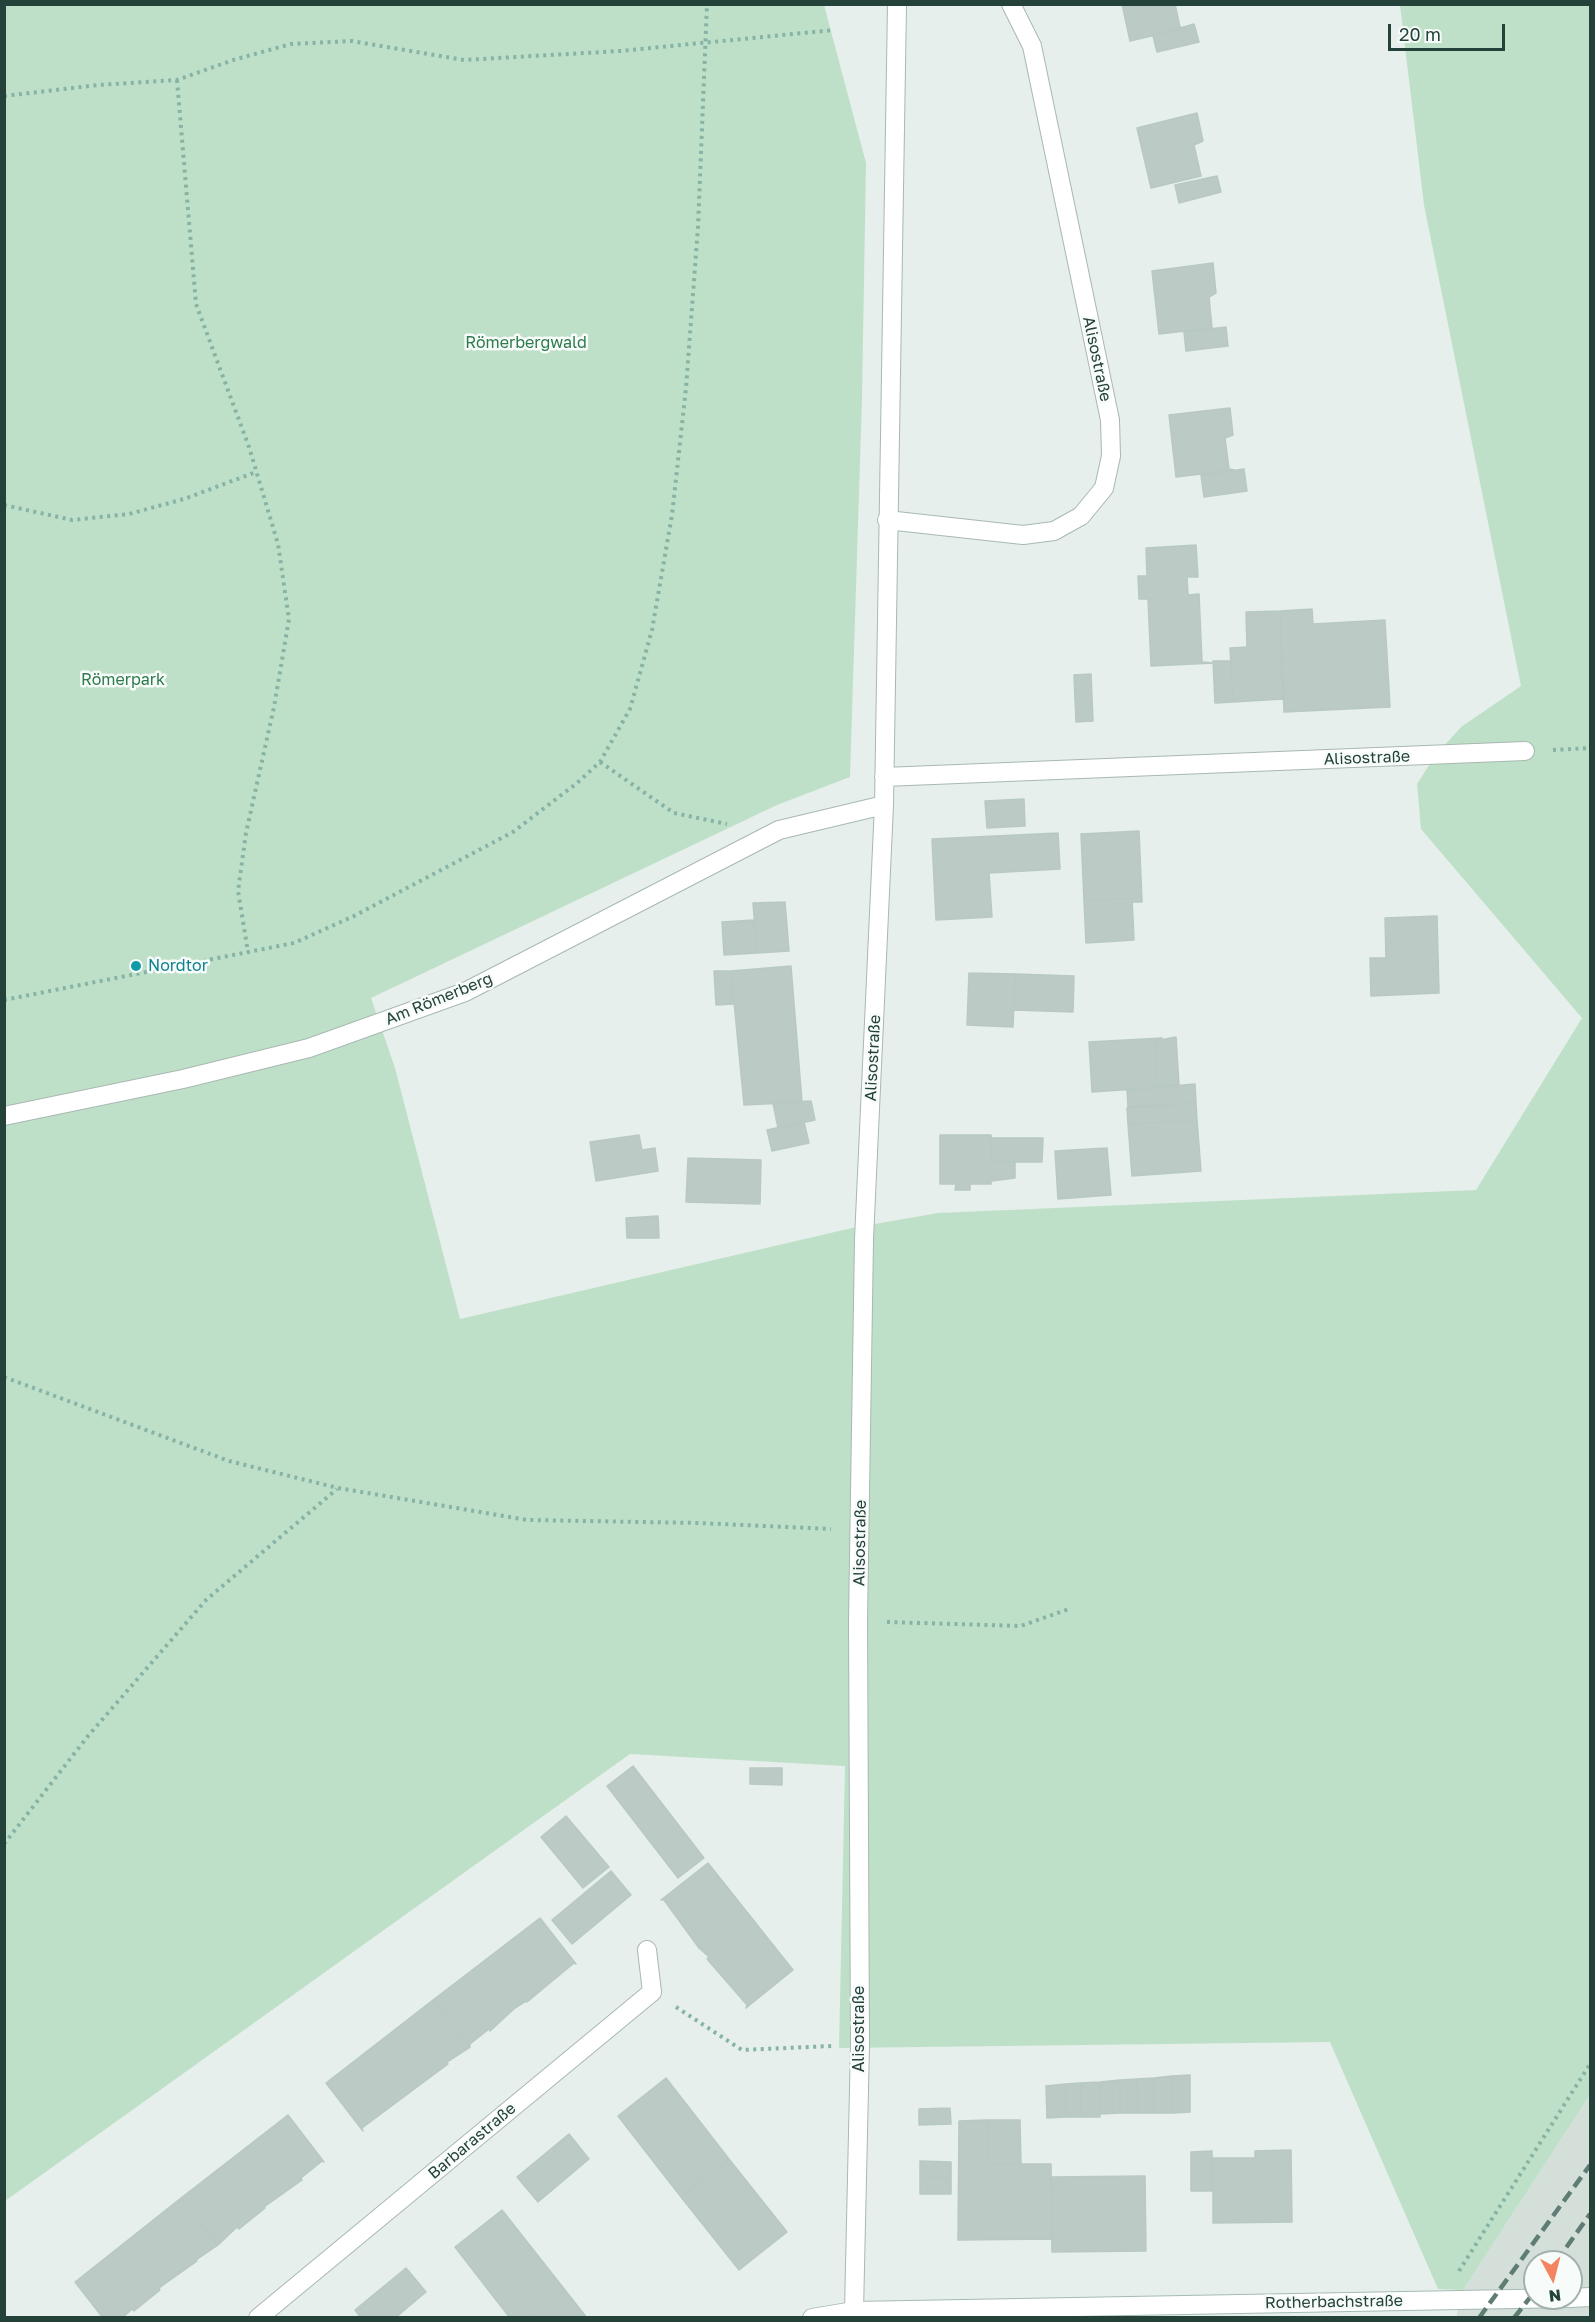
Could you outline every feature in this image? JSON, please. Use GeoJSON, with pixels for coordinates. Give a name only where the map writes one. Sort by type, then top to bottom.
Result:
{"type":"FeatureCollection","features":[{"type":"Feature","properties":{"kind":"street","name":"Alisostraße"},"geometry":{"type":"LineString","coordinates":[[854,2311],[860,2044],[858,1621],[864,1239],[884,805],[897,4]]}},
{"type":"Feature","properties":{"kind":"street","name":"Alisostraße"},"geometry":{"type":"LineString","coordinates":[[887,520],[1023,535],[1054,531],[1082,516],[1104,488],[1111,456],[1110,420],[1032,46],[1011,4]]}},
{"type":"Feature","properties":{"kind":"street","name":"Alisostraße"},"geometry":{"type":"LineString","coordinates":[[884,777],[1525,751]]}},
{"type":"Feature","properties":{"kind":"street","name":"Am Römerberg"},"geometry":{"type":"LineString","coordinates":[[4,1116],[183,1079],[309,1048],[465,992],[779,830],[884,805]]}},
{"type":"Feature","properties":{"kind":"street"},"geometry":{"type":"LineString","coordinates":[[647,1950],[652,1992]]}},
{"type":"Feature","properties":{"kind":"street","name":"Barbarastraße"},"geometry":{"type":"LineString","coordinates":[[258,2318],[652,1992]]}},
{"type":"Feature","properties":{"kind":"street","name":"Rotherbachstraße"},"geometry":{"type":"LineString","coordinates":[[812,2318],[854,2311],[1523,2299]]}},
{"type":"Feature","properties":{"kind":"path"},"geometry":{"type":"LineString","coordinates":[[4,1000],[294,943],[334,925],[513,832],[577,783],[600,762],[630,709],[652,630],[672,515],[686,388],[698,228],[707,4]]}},
{"type":"Feature","properties":{"kind":"path"},"geometry":{"type":"LineString","coordinates":[[4,96],[98,85],[177,80],[233,60],[291,44],[351,41],[465,60],[620,51],[834,30]]}},
{"type":"Feature","properties":{"kind":"path"},"geometry":{"type":"LineString","coordinates":[[177,80],[196,304],[279,544],[289,619],[274,707],[246,833],[238,891],[248,952]]}},
{"type":"Feature","properties":{"kind":"path"},"geometry":{"type":"LineString","coordinates":[[4,505],[72,520],[129,514],[184,499],[256,472]]}},
{"type":"Feature","properties":{"kind":"path"},"geometry":{"type":"LineString","coordinates":[[1525,751],[1590,748]]}},
{"type":"Feature","properties":{"kind":"path"},"geometry":{"type":"LineString","coordinates":[[600,762],[674,813],[726,824],[779,830]]}},
{"type":"Feature","properties":{"kind":"path"},"geometry":{"type":"LineString","coordinates":[[4,1377],[228,1461],[338,1488],[527,1520],[699,1523],[860,1530]]}},
{"type":"Feature","properties":{"kind":"path"},"geometry":{"type":"LineString","coordinates":[[4,1844],[88,1736],[206,1600],[338,1488]]}},
{"type":"Feature","properties":{"kind":"path"},"geometry":{"type":"LineString","coordinates":[[858,1621],[1022,1626],[1069,1609]]}},
{"type":"Feature","properties":{"kind":"path"},"geometry":{"type":"LineString","coordinates":[[652,1992],[742,2050],[860,2044]]}},
{"type":"Feature","properties":{"kind":"path"},"geometry":{"type":"LineString","coordinates":[[1441,2300],[1590,2064]]}},
{"type":"Feature","properties":{"kind":"shaded area"},"geometry":{"type":"Polygon","coordinates":[[[1590,2095],[1590,2317],[1456,2318],[1463,2290],[1590,2095]]]}},
{"type":"Feature","properties":{"kind":"green space"},"geometry":{"type":"Polygon","coordinates":[[[5,5],[824,5],[866,163],[862,398],[850,777],[777,805],[371,998],[395,1068],[460,1319],[852,1228],[938,1213],[1476,1190],[1582,1018],[1421,829],[1417,784],[1435,756],[1461,727],[1521,686],[1424,205],[1400,5],[1590,5],[1590,2095],[1463,2290],[1438,2289],[1330,2042],[839,2048],[845,1766],[630,1754],[5,2201],[5,5]]]}},
{"type":"Feature","properties":{"kind":"building"},"geometry":{"type":"Polygon","coordinates":[[[1122,4],[1175,4],[1180,27],[1185,28],[1130,41],[1122,4]]]}},
{"type":"Feature","properties":{"kind":"building"},"geometry":{"type":"Polygon","coordinates":[[[1194,24],[1199,42],[1157,52],[1153,36],[1194,24]]]}},
{"type":"Feature","properties":{"kind":"building"},"geometry":{"type":"Polygon","coordinates":[[[1197,113],[1203,141],[1194,145],[1201,176],[1151,188],[1137,128],[1197,113]]]}},
{"type":"Feature","properties":{"kind":"building"},"geometry":{"type":"Polygon","coordinates":[[[1217,176],[1221,192],[1179,203],[1175,185],[1217,176]]]}},
{"type":"Feature","properties":{"kind":"building"},"geometry":{"type":"Polygon","coordinates":[[[1213,263],[1216,293],[1209,297],[1212,328],[1159,334],[1152,271],[1213,263]]]}},
{"type":"Feature","properties":{"kind":"building"},"geometry":{"type":"Polygon","coordinates":[[[1226,327],[1228,346],[1186,351],[1184,332],[1226,327]]]}},
{"type":"Feature","properties":{"kind":"building"},"geometry":{"type":"Polygon","coordinates":[[[1230,408],[1233,435],[1225,438],[1229,469],[1234,470],[1176,477],[1169,415],[1230,408]]]}},
{"type":"Feature","properties":{"kind":"building"},"geometry":{"type":"Polygon","coordinates":[[[1244,469],[1247,491],[1204,497],[1201,475],[1244,469]]]}},
{"type":"Feature","properties":{"kind":"building"},"geometry":{"type":"Polygon","coordinates":[[[1196,545],[1198,577],[1187,577],[1188,595],[1199,594],[1202,662],[1214,663],[1151,666],[1148,599],[1139,599],[1138,576],[1147,576],[1146,548],[1196,545]]]}},
{"type":"Feature","properties":{"kind":"building"},"geometry":{"type":"Polygon","coordinates":[[[1312,609],[1313,624],[1385,620],[1390,707],[1284,712],[1280,611],[1312,609]]]}},
{"type":"Feature","properties":{"kind":"building"},"geometry":{"type":"Polygon","coordinates":[[[1280,611],[1283,699],[1233,702],[1230,648],[1247,647],[1246,612],[1280,611]]]}},
{"type":"Feature","properties":{"kind":"building"},"geometry":{"type":"Polygon","coordinates":[[[1213,661],[1231,661],[1233,702],[1215,703],[1213,661]]]}},
{"type":"Feature","properties":{"kind":"building"},"geometry":{"type":"Polygon","coordinates":[[[1091,674],[1093,721],[1076,722],[1074,675],[1091,674]]]}},
{"type":"Feature","properties":{"kind":"building"},"geometry":{"type":"Polygon","coordinates":[[[1024,799],[1025,826],[987,828],[985,801],[1024,799]]]}},
{"type":"Feature","properties":{"kind":"building"},"geometry":{"type":"Polygon","coordinates":[[[1139,831],[1142,902],[1133,902],[1132,898],[1084,901],[1081,834],[1139,831]]]}},
{"type":"Feature","properties":{"kind":"building"},"geometry":{"type":"Polygon","coordinates":[[[1058,833],[1060,869],[989,873],[992,917],[936,920],[932,839],[1058,833]]]}},
{"type":"Feature","properties":{"kind":"building"},"geometry":{"type":"Polygon","coordinates":[[[1132,898],[1134,940],[1086,943],[1084,901],[1132,898]]]}},
{"type":"Feature","properties":{"kind":"building"},"geometry":{"type":"Polygon","coordinates":[[[785,902],[789,951],[757,953],[753,903],[785,902]]]}},
{"type":"Feature","properties":{"kind":"building"},"geometry":{"type":"Polygon","coordinates":[[[1437,916],[1439,993],[1371,996],[1370,958],[1386,958],[1385,918],[1437,916]]]}},
{"type":"Feature","properties":{"kind":"building"},"geometry":{"type":"Polygon","coordinates":[[[754,920],[757,953],[724,955],[722,922],[754,920]]]}},
{"type":"Feature","properties":{"kind":"building"},"geometry":{"type":"Polygon","coordinates":[[[791,966],[802,1102],[744,1105],[731,971],[791,966]]]}},
{"type":"Feature","properties":{"kind":"building"},"geometry":{"type":"Polygon","coordinates":[[[714,971],[731,971],[733,1004],[716,1005],[714,971]]]}},
{"type":"Feature","properties":{"kind":"building"},"geometry":{"type":"Polygon","coordinates":[[[969,973],[1015,974],[1013,1027],[967,1025],[969,973]]]}},
{"type":"Feature","properties":{"kind":"building"},"geometry":{"type":"Polygon","coordinates":[[[1015,974],[1074,976],[1073,1012],[1014,1010],[1015,974]]]}},
{"type":"Feature","properties":{"kind":"building"},"geometry":{"type":"Polygon","coordinates":[[[1176,1037],[1179,1085],[1157,1085],[1155,1041],[1176,1037]]]}},
{"type":"Feature","properties":{"kind":"building"},"geometry":{"type":"Polygon","coordinates":[[[1162,1038],[1162,1040],[1155,1041],[1157,1085],[1165,1085],[1165,1087],[1092,1092],[1089,1042],[1162,1038]]]}},
{"type":"Feature","properties":{"kind":"building"},"geometry":{"type":"Polygon","coordinates":[[[1195,1084],[1196,1103],[1128,1107],[1127,1090],[1195,1084]]]}},
{"type":"Feature","properties":{"kind":"building"},"geometry":{"type":"Polygon","coordinates":[[[811,1101],[815,1120],[778,1128],[773,1103],[811,1101]]]}},
{"type":"Feature","properties":{"kind":"building"},"geometry":{"type":"Polygon","coordinates":[[[1196,1103],[1197,1120],[1128,1124],[1127,1108],[1196,1103]]]}},
{"type":"Feature","properties":{"kind":"building"},"geometry":{"type":"Polygon","coordinates":[[[1197,1120],[1201,1171],[1132,1176],[1128,1124],[1197,1120]]]}},
{"type":"Feature","properties":{"kind":"building"},"geometry":{"type":"Polygon","coordinates":[[[804,1122],[809,1143],[772,1151],[767,1130],[804,1122]]]}},
{"type":"Feature","properties":{"kind":"building"},"geometry":{"type":"Polygon","coordinates":[[[639,1135],[642,1150],[655,1148],[658,1171],[596,1181],[590,1142],[639,1135]]]}},
{"type":"Feature","properties":{"kind":"building"},"geometry":{"type":"Polygon","coordinates":[[[940,1135],[991,1135],[991,1162],[1015,1162],[1015,1178],[991,1181],[991,1184],[970,1184],[970,1190],[955,1190],[956,1184],[940,1184],[940,1135]]]}},
{"type":"Feature","properties":{"kind":"building"},"geometry":{"type":"Polygon","coordinates":[[[991,1138],[1043,1138],[1042,1162],[991,1162],[991,1138]]]}},
{"type":"Feature","properties":{"kind":"building"},"geometry":{"type":"Polygon","coordinates":[[[1107,1148],[1111,1195],[1058,1199],[1055,1151],[1107,1148]]]}},
{"type":"Feature","properties":{"kind":"building"},"geometry":{"type":"Polygon","coordinates":[[[688,1158],[761,1160],[760,1204],[686,1202],[688,1158]]]}},
{"type":"Feature","properties":{"kind":"building"},"geometry":{"type":"Polygon","coordinates":[[[658,1216],[659,1238],[627,1238],[626,1218],[658,1216]]]}},
{"type":"Feature","properties":{"kind":"building"},"geometry":{"type":"Polygon","coordinates":[[[633,1766],[704,1858],[678,1878],[607,1786],[633,1766]]]}},
{"type":"Feature","properties":{"kind":"building"},"geometry":{"type":"Polygon","coordinates":[[[750,1768],[782,1768],[782,1785],[750,1784],[750,1768]]]}},
{"type":"Feature","properties":{"kind":"building"},"geometry":{"type":"Polygon","coordinates":[[[566,1816],[609,1867],[583,1888],[541,1837],[566,1816]]]}},
{"type":"Feature","properties":{"kind":"building"},"geometry":{"type":"Polygon","coordinates":[[[708,1863],[793,1970],[746,2008],[747,2005],[707,1959],[709,1957],[699,1948],[664,1900],[661,1900],[708,1863]]]}},
{"type":"Feature","properties":{"kind":"building"},"geometry":{"type":"Polygon","coordinates":[[[611,1871],[631,1895],[572,1944],[552,1920],[611,1871]]]}},
{"type":"Feature","properties":{"kind":"building"},"geometry":{"type":"Polygon","coordinates":[[[540,1918],[576,1964],[574,1963],[527,2002],[515,2008],[490,2031],[489,2029],[470,2044],[470,2047],[433,2000],[540,1918]]]}},
{"type":"Feature","properties":{"kind":"building"},"geometry":{"type":"Polygon","coordinates":[[[433,2000],[470,2047],[447,2062],[448,2064],[362,2128],[363,2131],[326,2083],[433,2000]]]}},
{"type":"Feature","properties":{"kind":"building"},"geometry":{"type":"Polygon","coordinates":[[[1190,2075],[1190,2112],[1172,2113],[1172,2076],[1190,2075]]]}},
{"type":"Feature","properties":{"kind":"building"},"geometry":{"type":"Polygon","coordinates":[[[1172,2076],[1172,2113],[1154,2113],[1154,2078],[1172,2076]]]}},
{"type":"Feature","properties":{"kind":"building"},"geometry":{"type":"Polygon","coordinates":[[[666,2078],[729,2159],[681,2197],[618,2116],[666,2078]]]}},
{"type":"Feature","properties":{"kind":"building"},"geometry":{"type":"Polygon","coordinates":[[[1154,2078],[1154,2113],[1138,2113],[1137,2079],[1154,2078]]]}},
{"type":"Feature","properties":{"kind":"building"},"geometry":{"type":"Polygon","coordinates":[[[1137,2079],[1138,2113],[1120,2113],[1120,2080],[1137,2079]]]}},
{"type":"Feature","properties":{"kind":"building"},"geometry":{"type":"Polygon","coordinates":[[[1120,2080],[1120,2113],[1100,2114],[1100,2082],[1120,2080]]]}},
{"type":"Feature","properties":{"kind":"building"},"geometry":{"type":"Polygon","coordinates":[[[1100,2082],[1100,2117],[1081,2117],[1080,2083],[1100,2082]]]}},
{"type":"Feature","properties":{"kind":"building"},"geometry":{"type":"Polygon","coordinates":[[[1080,2083],[1081,2117],[1066,2117],[1066,2084],[1080,2083]]]}},
{"type":"Feature","properties":{"kind":"building"},"geometry":{"type":"Polygon","coordinates":[[[1066,2084],[1066,2117],[1047,2118],[1046,2086],[1066,2084]]]}},
{"type":"Feature","properties":{"kind":"building"},"geometry":{"type":"Polygon","coordinates":[[[950,2108],[951,2124],[919,2125],[919,2109],[950,2108]]]}},
{"type":"Feature","properties":{"kind":"building"},"geometry":{"type":"Polygon","coordinates":[[[288,2115],[324,2162],[322,2161],[301,2178],[302,2180],[264,2207],[239,2229],[237,2227],[218,2245],[181,2198],[288,2115]]]}},
{"type":"Feature","properties":{"kind":"building"},"geometry":{"type":"Polygon","coordinates":[[[987,2120],[988,2164],[1051,2164],[1052,2239],[958,2240],[959,2121],[987,2120]]]}},
{"type":"Feature","properties":{"kind":"building"},"geometry":{"type":"Polygon","coordinates":[[[987,2120],[1020,2120],[1021,2164],[988,2164],[987,2120]]]}},
{"type":"Feature","properties":{"kind":"building"},"geometry":{"type":"Polygon","coordinates":[[[569,2134],[589,2159],[538,2202],[517,2177],[569,2134]]]}},
{"type":"Feature","properties":{"kind":"building"},"geometry":{"type":"Polygon","coordinates":[[[1291,2150],[1292,2222],[1213,2223],[1213,2158],[1255,2158],[1255,2151],[1291,2150]]]}},
{"type":"Feature","properties":{"kind":"building"},"geometry":{"type":"Polygon","coordinates":[[[1212,2151],[1212,2191],[1191,2191],[1191,2152],[1212,2151]]]}},
{"type":"Feature","properties":{"kind":"building"},"geometry":{"type":"Polygon","coordinates":[[[729,2159],[787,2232],[739,2270],[681,2197],[729,2159]]]}},
{"type":"Feature","properties":{"kind":"building"},"geometry":{"type":"Polygon","coordinates":[[[920,2161],[951,2162],[951,2177],[920,2176],[920,2161]]]}},
{"type":"Feature","properties":{"kind":"building"},"geometry":{"type":"Polygon","coordinates":[[[920,2176],[951,2177],[951,2194],[920,2194],[920,2176]]]}},
{"type":"Feature","properties":{"kind":"building"},"geometry":{"type":"Polygon","coordinates":[[[1145,2176],[1146,2251],[1052,2252],[1051,2177],[1145,2176]]]}},
{"type":"Feature","properties":{"kind":"building"},"geometry":{"type":"Polygon","coordinates":[[[181,2198],[218,2245],[159,2288],[160,2290],[134,2311],[132,2309],[122,2318],[103,2318],[75,2282],[181,2198]]]}},
{"type":"Feature","properties":{"kind":"building"},"geometry":{"type":"Polygon","coordinates":[[[502,2210],[565,2290],[529,2318],[510,2318],[455,2247],[502,2210]]]}},
{"type":"Feature","properties":{"kind":"building"},"geometry":{"type":"Polygon","coordinates":[[[406,2268],[426,2292],[395,2318],[361,2318],[355,2310],[406,2268]]]}},
{"type":"Feature","properties":{"kind":"building"},"geometry":{"type":"Polygon","coordinates":[[[565,2290],[587,2318],[529,2318],[565,2290]]]}},
{"type":"Feature","properties":{"kind":"railway"},"geometry":{"type":"LineString","coordinates":[[1479,2318],[1590,2165]]}},
{"type":"Feature","properties":{"kind":"railway"},"geometry":{"type":"LineString","coordinates":[[1564,2250],[1590,2214]]}},
{"type":"Feature","properties":{"kind":"railway"},"geometry":{"type":"LineString","coordinates":[[1514,2318],[1523,2306]]}},
{"type":"Feature","properties":{"kind":"place","name":"Nordtor"},"geometry":{"type":"Point","coordinates":[136,966]}},
{"type":"Feature","properties":{"kind":"park label","name":"Römerbergwald"},"geometry":{"type":"Point","coordinates":[526,343]}},
{"type":"Feature","properties":{"kind":"park label","name":"Römerpark"},"geometry":{"type":"Point","coordinates":[123,680]}}]}
